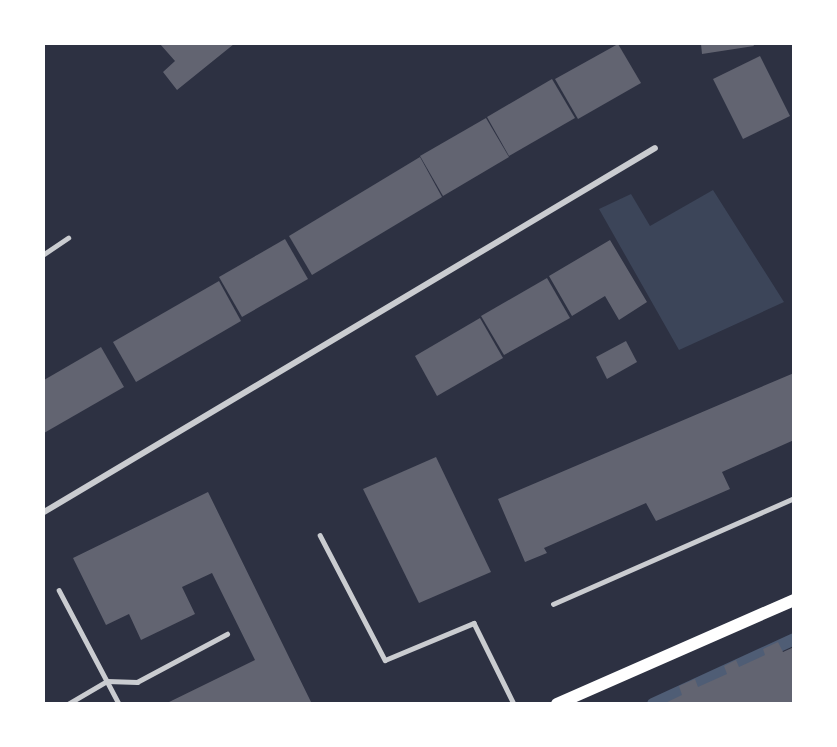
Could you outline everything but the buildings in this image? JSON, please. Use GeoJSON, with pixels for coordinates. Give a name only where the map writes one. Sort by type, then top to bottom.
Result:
{"type":"FeatureCollection","features":[{"type":"Feature","properties":{"kind":"main road"},"geometry":{"type":"LineString","coordinates":[[557,704],[794,600]]}},
{"type":"Feature","properties":{"kind":"street"},"geometry":{"type":"LineString","coordinates":[[44,512],[655,148]]}},
{"type":"Feature","properties":{"kind":"lane"},"geometry":{"type":"LineString","coordinates":[[44,254],[68,238]]}},
{"type":"Feature","properties":{"kind":"lane"},"geometry":{"type":"LineString","coordinates":[[553,604],[794,498]]}},
{"type":"Feature","properties":{"kind":"lane"},"geometry":{"type":"LineString","coordinates":[[320,535],[385,660],[474,623],[514,704]]}},
{"type":"Feature","properties":{"kind":"lane"},"geometry":{"type":"LineString","coordinates":[[59,590],[119,704]]}},
{"type":"Feature","properties":{"kind":"lane"},"geometry":{"type":"LineString","coordinates":[[68,704],[107,681],[137,682],[227,634]]}},
{"type":"Feature","properties":{"kind":"shaded area"},"geometry":{"type":"Polygon","coordinates":[[[713,190],[784,302],[679,350],[599,209],[631,194],[650,226],[713,190]]]}},
{"type":"Feature","properties":{"kind":"waterway"},"geometry":{"type":"LineString","coordinates":[[653,704],[794,639]]}}]}
